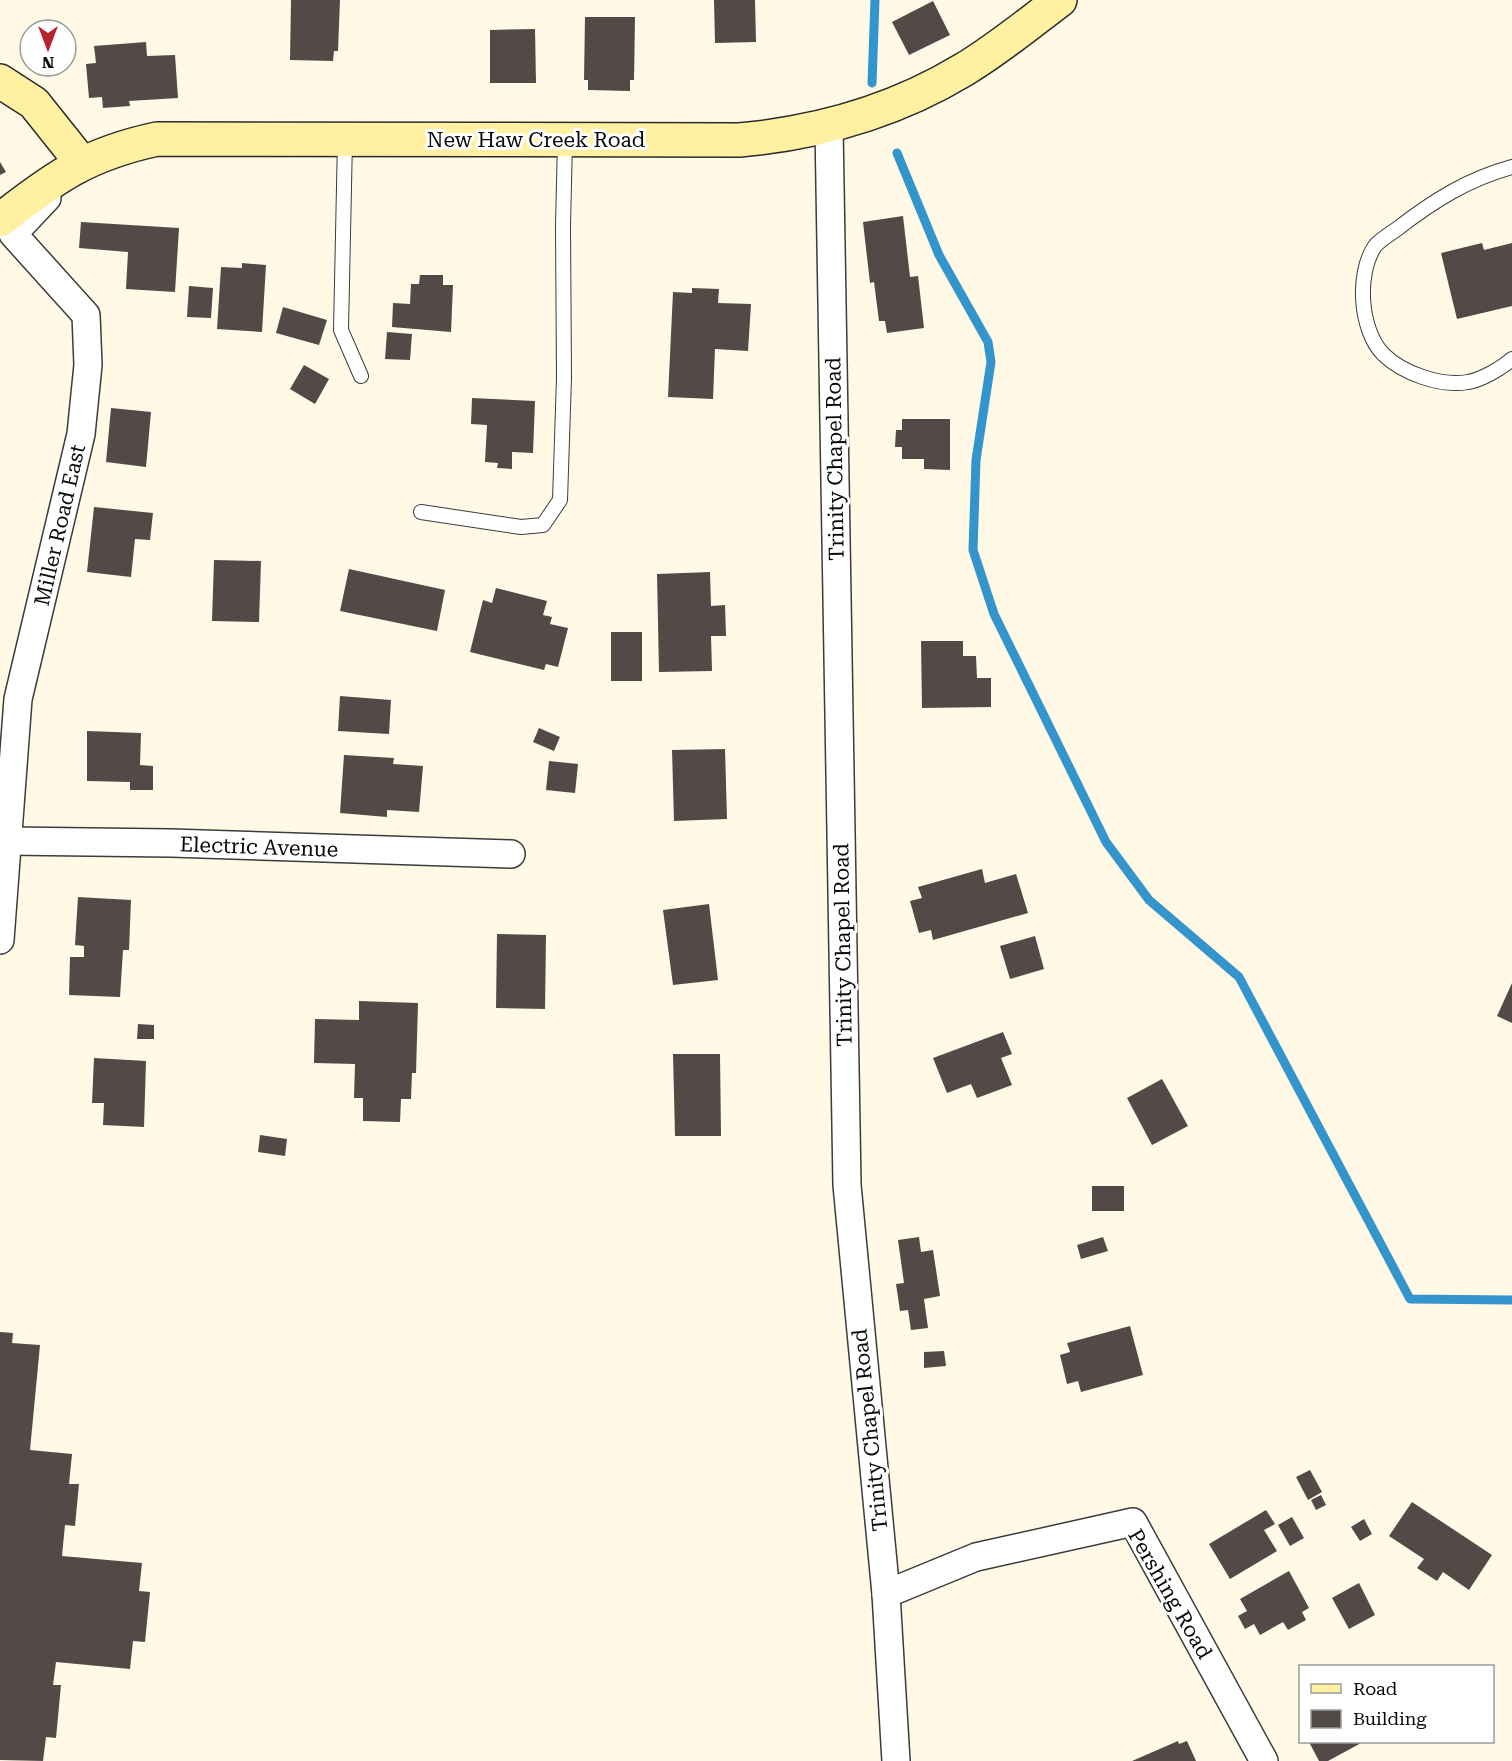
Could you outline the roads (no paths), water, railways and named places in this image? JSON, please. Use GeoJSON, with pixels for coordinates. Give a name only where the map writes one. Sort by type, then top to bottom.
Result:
{"type":"FeatureCollection","features":[{"type":"Feature","properties":{"kind":"street","name":"New Haw Creek Road"},"geometry":{"type":"LineString","coordinates":[[0,220],[37,191],[81,162],[120,147],[156,139],[739,140],[829,127],[927,90],[966,69],[1060,0]]}},
{"type":"Feature","properties":{"kind":"street"},"geometry":{"type":"LineString","coordinates":[[0,81],[34,103],[81,162]]}},
{"type":"Feature","properties":{"kind":"street","name":"Trinity Chapel Road"},"geometry":{"type":"LineString","coordinates":[[829,127],[847,1185],[886,1594],[896,1761]]}},
{"type":"Feature","properties":{"kind":"street","name":"Miller Road East"},"geometry":{"type":"LineString","coordinates":[[0,940],[4,840],[18,699],[81,434],[88,365],[86,315],[13,234],[81,162]]}},
{"type":"Feature","properties":{"kind":"street","name":"Electric Avenue"},"geometry":{"type":"LineString","coordinates":[[4,840],[511,854]]}},
{"type":"Feature","properties":{"kind":"street","name":"Pershing Road"},"geometry":{"type":"LineString","coordinates":[[886,1594],[976,1557],[1133,1522],[1264,1761]]}},
{"type":"Feature","properties":{"kind":"lane"},"geometry":{"type":"LineString","coordinates":[[345,139],[341,330],[361,376]]}},
{"type":"Feature","properties":{"kind":"lane"},"geometry":{"type":"LineString","coordinates":[[421,512],[521,527],[543,525],[560,500],[564,378],[565,140]]}},
{"type":"Feature","properties":{"kind":"lane"},"geometry":{"type":"LineString","coordinates":[[1512,167],[1490,173],[1454,189],[1425,207],[1375,246],[1362,279],[1364,312],[1373,338],[1383,354],[1409,370],[1437,381],[1468,382],[1512,359]]}},
{"type":"Feature","properties":{"kind":"waterway"},"geometry":{"type":"LineString","coordinates":[[872,83],[875,0]]}},
{"type":"Feature","properties":{"kind":"waterway"},"geometry":{"type":"LineString","coordinates":[[897,153],[939,255],[988,342],[991,362],[976,460],[973,550],[994,614],[1106,842],[1149,900],[1239,977],[1410,1299],[1512,1300]]}}]}
